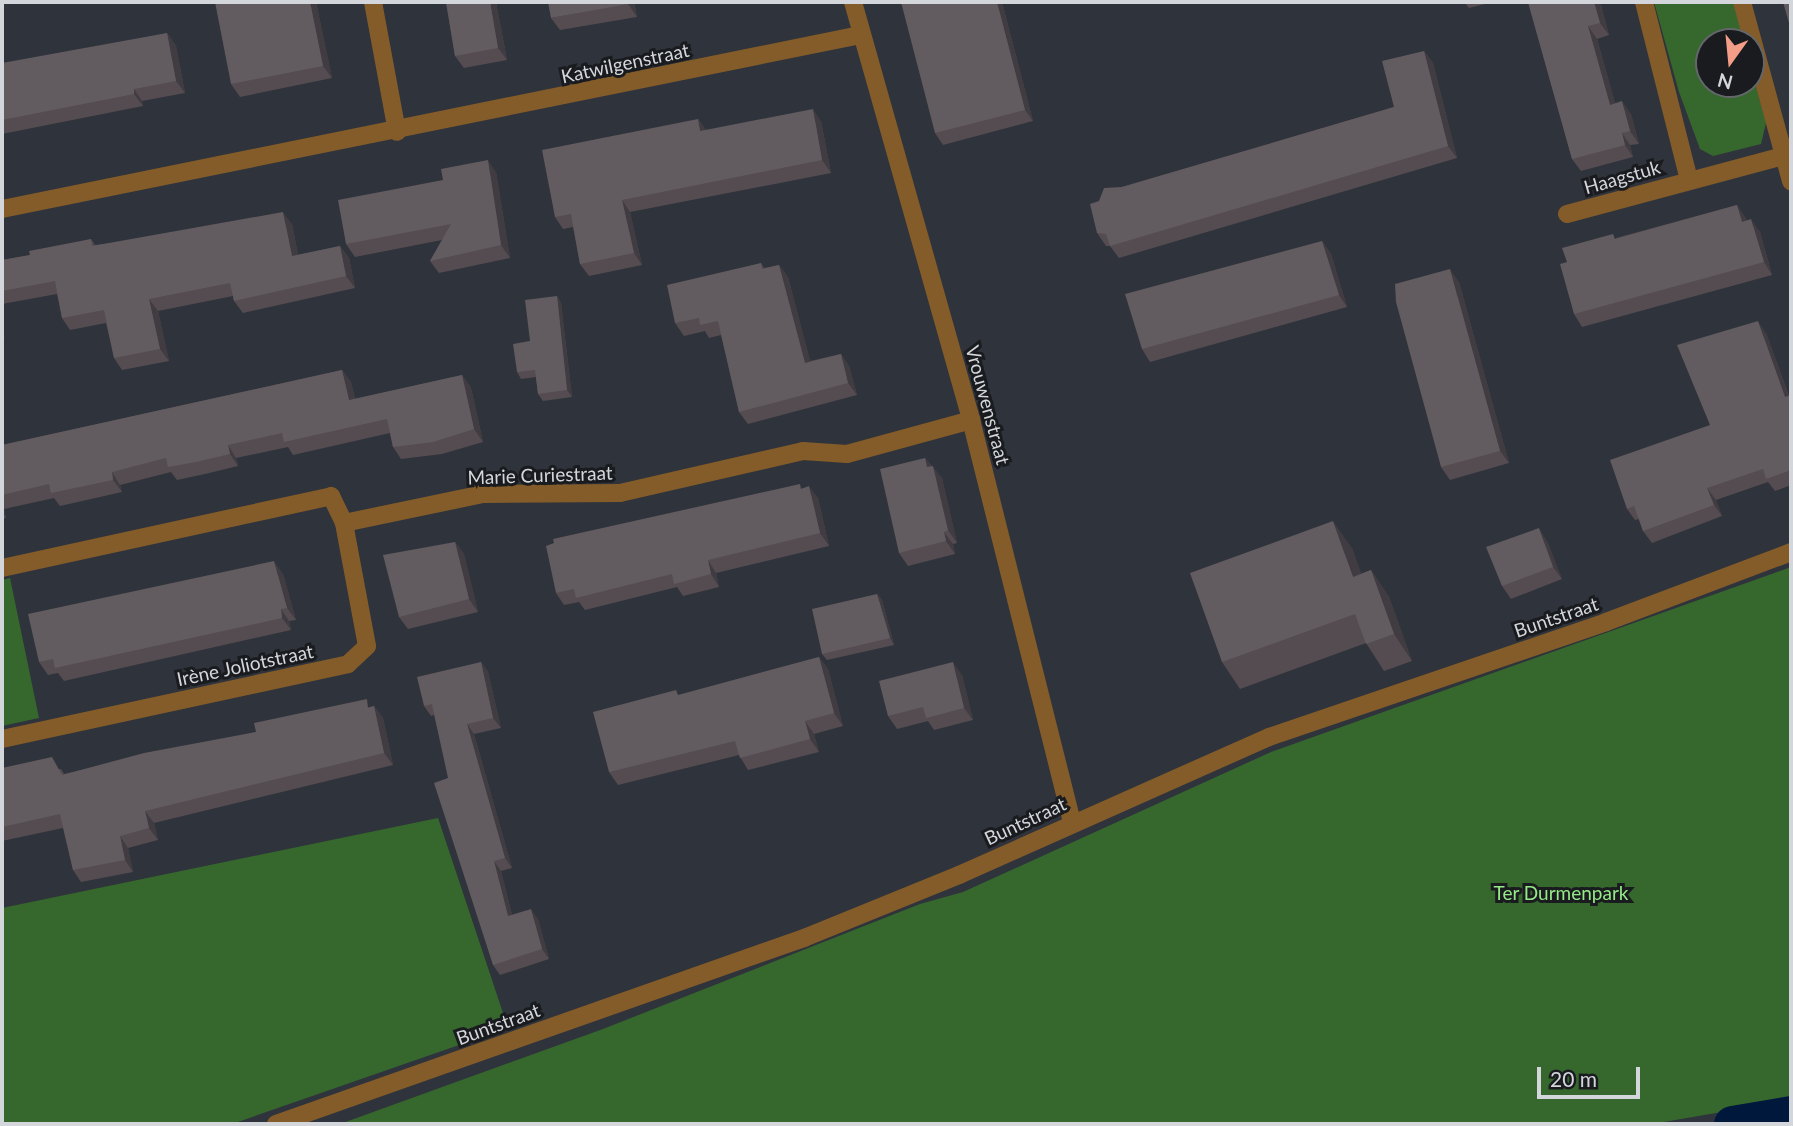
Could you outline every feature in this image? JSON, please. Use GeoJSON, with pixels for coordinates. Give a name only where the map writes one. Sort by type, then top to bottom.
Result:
{"type":"FeatureCollection","features":[{"type":"Feature","properties":{"kind":"street"},"geometry":{"type":"LineString","coordinates":[[373,2],[397,132]]}},
{"type":"Feature","properties":{"kind":"street","name":"Vrouwenstraat"},"geometry":{"type":"LineString","coordinates":[[853,2],[860,35],[971,420],[1072,821]]}},
{"type":"Feature","properties":{"kind":"street","name":"Haagstuk"},"geometry":{"type":"LineString","coordinates":[[1644,2],[1689,180]]}},
{"type":"Feature","properties":{"kind":"street"},"geometry":{"type":"LineString","coordinates":[[1742,2],[1791,181]]}},
{"type":"Feature","properties":{"kind":"street","name":"Katwilgenstraat"},"geometry":{"type":"LineString","coordinates":[[2,209],[397,132],[860,35]]}},
{"type":"Feature","properties":{"kind":"street","name":"Haagstuk"},"geometry":{"type":"LineString","coordinates":[[1567,214],[1784,156]]}},
{"type":"Feature","properties":{"kind":"street","name":"Marie Curiestraat"},"geometry":{"type":"LineString","coordinates":[[344,523],[483,494],[620,493],[803,451],[847,454],[971,420]]}},
{"type":"Feature","properties":{"kind":"street"},"geometry":{"type":"LineString","coordinates":[[2,568],[331,496],[344,523]]}},
{"type":"Feature","properties":{"kind":"street","name":"Irène Joliotstraat"},"geometry":{"type":"LineString","coordinates":[[2,739],[348,664],[367,646],[344,523]]}},
{"type":"Feature","properties":{"kind":"street","name":"Buntstraat"},"geometry":{"type":"LineString","coordinates":[[276,1124],[804,938],[959,875],[1072,821],[1269,737],[1606,622],[1791,552]]}},
{"type":"Feature","properties":{"kind":"green space"},"geometry":{"type":"Polygon","coordinates":[[[1654,2],[1733,2],[1740,28],[1695,28],[1695,98],[1759,98],[1766,123],[1761,144],[1713,156],[1700,149],[1679,92],[1654,2]]]}},
{"type":"Feature","properties":{"kind":"green space","name":"Ter Durmenpark"},"geometry":{"type":"Polygon","coordinates":[[[1791,567],[1791,1100],[1652,1124],[340,1124],[603,1029],[920,904],[963,892],[1271,752],[1791,567]]]}},
{"type":"Feature","properties":{"kind":"green space"},"geometry":{"type":"Polygon","coordinates":[[[10,578],[39,718],[2,726],[2,580],[10,578]]]}},
{"type":"Feature","properties":{"kind":"green space"},"geometry":{"type":"Polygon","coordinates":[[[438,818],[508,1028],[232,1124],[2,1124],[2,908],[438,818]]]}},
{"type":"Feature","properties":{"kind":"building"},"geometry":{"type":"Polygon","coordinates":[[[215,2],[310,2],[323,66],[231,84],[215,2]]]}},
{"type":"Feature","properties":{"kind":"building"},"geometry":{"type":"Polygon","coordinates":[[[446,2],[490,2],[498,48],[455,56],[446,2]]]}},
{"type":"Feature","properties":{"kind":"building"},"geometry":{"type":"Polygon","coordinates":[[[548,2],[628,2],[628,4],[551,18],[548,2]]]}},
{"type":"Feature","properties":{"kind":"building"},"geometry":{"type":"Polygon","coordinates":[[[901,2],[997,2],[1025,110],[935,133],[901,2]]]}},
{"type":"Feature","properties":{"kind":"building"},"geometry":{"type":"Polygon","coordinates":[[[1528,2],[1594,2],[1600,23],[1588,26],[1610,105],[1622,101],[1630,131],[1622,133],[1625,145],[1572,159],[1528,2]]]}},
{"type":"Feature","properties":{"kind":"building"},"geometry":{"type":"Polygon","coordinates":[[[1783,2],[1791,2],[1791,30],[1783,2]]]}},
{"type":"Feature","properties":{"kind":"building"},"geometry":{"type":"Polygon","coordinates":[[[167,33],[176,81],[134,89],[134,94],[2,120],[2,63],[167,33]]]}},
{"type":"Feature","properties":{"kind":"building"},"geometry":{"type":"Polygon","coordinates":[[[1424,51],[1448,146],[1110,246],[1106,234],[1097,233],[1090,204],[1099,201],[1104,188],[1122,187],[1394,107],[1382,61],[1424,51]]]}},
{"type":"Feature","properties":{"kind":"building"},"geometry":{"type":"Polygon","coordinates":[[[813,109],[822,160],[622,200],[634,253],[580,264],[571,214],[555,217],[542,150],[698,119],[700,131],[813,109]]]}},
{"type":"Feature","properties":{"kind":"building"},"geometry":{"type":"Polygon","coordinates":[[[488,160],[501,245],[430,261],[451,224],[346,244],[338,200],[443,180],[441,169],[488,160]]]}},
{"type":"Feature","properties":{"kind":"building"},"geometry":{"type":"Polygon","coordinates":[[[1737,205],[1742,222],[1751,219],[1764,262],[1574,314],[1560,264],[1567,262],[1562,248],[1613,234],[1615,239],[1737,205]]]}},
{"type":"Feature","properties":{"kind":"building"},"geometry":{"type":"Polygon","coordinates":[[[283,212],[292,256],[340,246],[346,276],[234,301],[230,283],[149,299],[160,349],[114,358],[104,310],[62,318],[55,281],[2,291],[2,260],[30,255],[29,251],[91,239],[92,246],[283,212]]]}},
{"type":"Feature","properties":{"kind":"building"},"geometry":{"type":"Polygon","coordinates":[[[1322,241],[1339,295],[1142,349],[1125,294],[1322,241]]]}},
{"type":"Feature","properties":{"kind":"building"},"geometry":{"type":"Polygon","coordinates":[[[761,263],[762,269],[779,265],[805,363],[841,354],[848,383],[739,412],[718,321],[700,325],[699,318],[675,323],[667,285],[761,263]]]}},
{"type":"Feature","properties":{"kind":"building"},"geometry":{"type":"Polygon","coordinates":[[[1450,269],[1500,451],[1441,467],[1396,302],[1395,284],[1450,269]]]}},
{"type":"Feature","properties":{"kind":"building"},"geometry":{"type":"Polygon","coordinates":[[[557,296],[567,390],[538,394],[535,370],[517,372],[513,344],[530,341],[525,300],[557,296]]]}},
{"type":"Feature","properties":{"kind":"building"},"geometry":{"type":"Polygon","coordinates":[[[1758,321],[1785,397],[1791,395],[1791,470],[1766,479],[1763,469],[1707,488],[1714,505],[1643,531],[1634,506],[1627,509],[1610,460],[1710,425],[1677,345],[1758,321]]]}},
{"type":"Feature","properties":{"kind":"building"},"geometry":{"type":"Polygon","coordinates":[[[342,370],[349,400],[462,375],[474,429],[433,442],[393,447],[387,419],[284,442],[282,433],[228,445],[230,454],[196,462],[168,467],[166,458],[112,472],[113,480],[51,493],[49,484],[2,495],[2,445],[342,370]]]}},
{"type":"Feature","properties":{"kind":"building"},"geometry":{"type":"Polygon","coordinates":[[[925,458],[927,467],[933,466],[948,530],[944,532],[946,541],[899,553],[880,469],[925,458]]]}},
{"type":"Feature","properties":{"kind":"building"},"geometry":{"type":"Polygon","coordinates":[[[800,484],[801,489],[809,486],[820,533],[708,560],[711,574],[674,584],[672,574],[576,598],[574,589],[556,593],[546,546],[554,543],[553,539],[800,484]]]}},
{"type":"Feature","properties":{"kind":"building"},"geometry":{"type":"Polygon","coordinates":[[[1333,521],[1353,577],[1371,570],[1394,634],[1366,644],[1355,614],[1222,662],[1190,573],[1333,521]]]}},
{"type":"Feature","properties":{"kind":"building"},"geometry":{"type":"Polygon","coordinates":[[[1539,528],[1553,567],[1502,586],[1486,547],[1539,528]]]}},
{"type":"Feature","properties":{"kind":"building"},"geometry":{"type":"Polygon","coordinates":[[[455,542],[469,599],[399,617],[383,555],[455,542]]]}},
{"type":"Feature","properties":{"kind":"building"},"geometry":{"type":"Polygon","coordinates":[[[274,561],[287,608],[281,609],[282,618],[55,668],[53,659],[39,662],[28,614],[274,561]]]}},
{"type":"Feature","properties":{"kind":"building"},"geometry":{"type":"Polygon","coordinates":[[[877,594],[890,638],[822,654],[812,609],[877,594]]]}},
{"type":"Feature","properties":{"kind":"building"},"geometry":{"type":"Polygon","coordinates":[[[819,657],[834,713],[805,721],[810,739],[740,758],[735,741],[609,772],[593,712],[676,690],[678,695],[819,657]]]}},
{"type":"Feature","properties":{"kind":"building"},"geometry":{"type":"Polygon","coordinates":[[[481,662],[493,718],[467,724],[505,858],[494,861],[508,916],[531,909],[542,949],[493,965],[434,783],[448,778],[432,704],[424,706],[417,677],[481,662]]]}},
{"type":"Feature","properties":{"kind":"building"},"geometry":{"type":"Polygon","coordinates":[[[953,662],[964,708],[926,718],[923,707],[888,716],[879,681],[953,662]]]}},
{"type":"Feature","properties":{"kind":"building"},"geometry":{"type":"Polygon","coordinates":[[[367,699],[368,708],[374,706],[384,753],[145,811],[149,828],[120,836],[125,860],[73,870],[60,814],[2,827],[2,768],[52,757],[62,775],[144,753],[256,732],[254,723],[367,699]]]}},
{"type":"Feature","properties":{"kind":"waterway"},"geometry":{"type":"LineString","coordinates":[[1732,1124],[1791,1114]]}}]}
